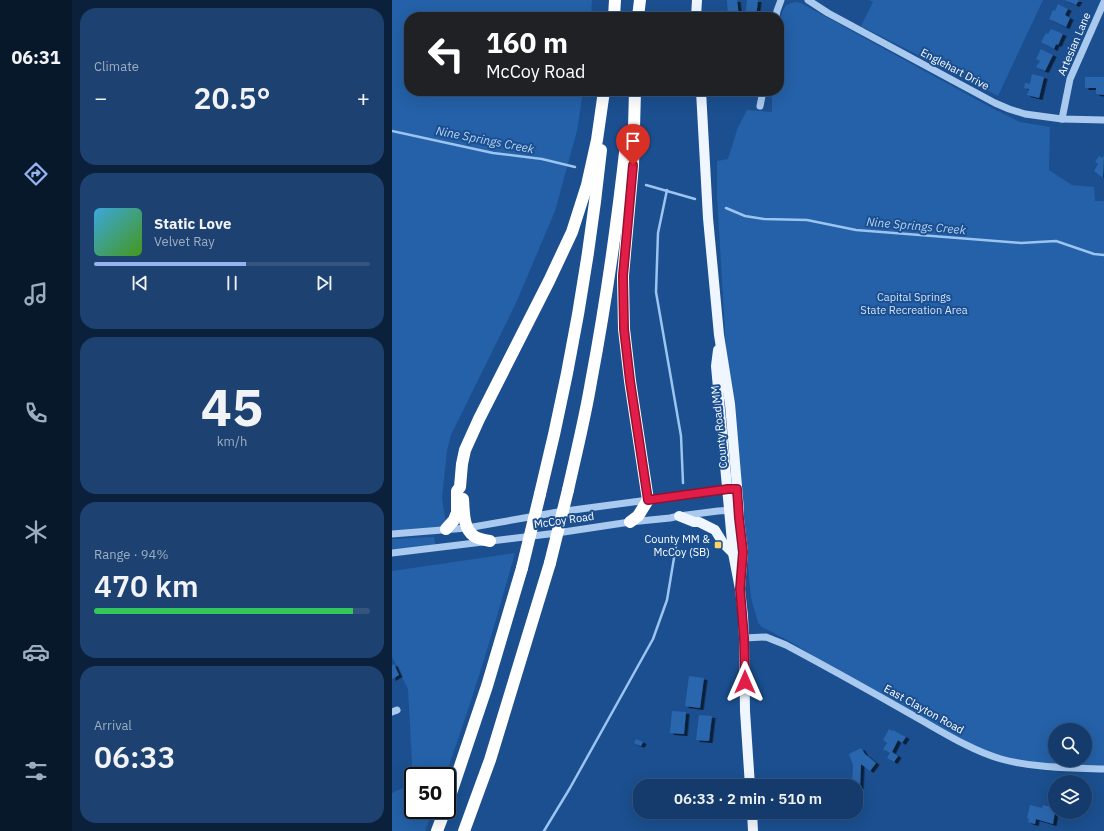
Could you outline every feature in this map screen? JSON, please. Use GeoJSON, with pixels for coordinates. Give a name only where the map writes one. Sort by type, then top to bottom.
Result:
{"type":"FeatureCollection","features":[{"type":"Feature","properties":{"kind":"highway"},"geometry":{"type":"LineString","coordinates":[[614,12],[615,0]]}},
{"type":"Feature","properties":{"kind":"highway"},"geometry":{"type":"LineString","coordinates":[[639,12],[640,0]]}},
{"type":"Feature","properties":{"kind":"highway"},"geometry":{"type":"LineString","coordinates":[[446,529],[454,520],[457,512],[457,491],[460,487],[465,450],[572,232],[587,185],[597,140],[603,96]]}},
{"type":"Feature","properties":{"kind":"highway"},"geometry":{"type":"LineString","coordinates":[[456,778],[487,686],[522,568],[552,447],[562,401],[596,201],[607,96]]}},
{"type":"Feature","properties":{"kind":"highway"},"geometry":{"type":"LineString","coordinates":[[464,831],[490,760],[550,563],[568,490],[590,390],[605,298],[618,216],[631,96]]}},
{"type":"Feature","properties":{"kind":"highway"},"geometry":{"type":"LineString","coordinates":[[630,522],[638,516],[648,500],[630,381],[624,329],[623,276],[633,165],[635,96]]}},
{"type":"Feature","properties":{"kind":"highway"},"geometry":{"type":"LineString","coordinates":[[460,487],[462,491],[467,528],[475,537],[490,542]]}},
{"type":"Feature","properties":{"kind":"highway"},"geometry":{"type":"LineString","coordinates":[[437,831],[442,819]]}},
{"type":"Feature","properties":{"kind":"main road"},"geometry":{"type":"LineString","coordinates":[[696,12],[697,0]]}},
{"type":"Feature","properties":{"kind":"main road","name":"County Road MM"},"geometry":{"type":"LineString","coordinates":[[701,96],[708,218],[719,335],[716,366],[733,489],[739,510],[743,552],[740,589]]}},
{"type":"Feature","properties":{"kind":"main road","name":"County Road MM"},"geometry":{"type":"LineString","coordinates":[[733,489],[729,510],[733,553],[740,589],[744,638],[745,711],[750,779]]}},
{"type":"Feature","properties":{"kind":"main road"},"geometry":{"type":"LineString","coordinates":[[679,516],[694,522],[699,522],[715,530],[723,543],[733,553]]}},
{"type":"Feature","properties":{"kind":"main road"},"geometry":{"type":"LineString","coordinates":[[752,819],[753,831]]}},
{"type":"Feature","properties":{"kind":"street"},"geometry":{"type":"LineString","coordinates":[[777,12],[781,0]]}},
{"type":"Feature","properties":{"kind":"street","name":"Englehart Drive"},"geometry":{"type":"LineString","coordinates":[[808,0],[828,13],[995,103],[1009,109],[1025,114],[1062,119],[1104,120]]}},
{"type":"Feature","properties":{"kind":"street","name":"Artesian Lane"},"geometry":{"type":"LineString","coordinates":[[1062,119],[1070,79],[1104,2]]}},
{"type":"Feature","properties":{"kind":"street"},"geometry":{"type":"LineString","coordinates":[[760,106],[762,96]]}},
{"type":"Feature","properties":{"kind":"street","name":"McCoy Road"},"geometry":{"type":"LineString","coordinates":[[392,534],[467,528],[558,512],[733,489]]}},
{"type":"Feature","properties":{"kind":"street","name":"McCoy Road"},"geometry":{"type":"LineString","coordinates":[[392,553],[490,542],[630,522],[739,510]]}},
{"type":"Feature","properties":{"kind":"street","name":"East Clayton Road"},"geometry":{"type":"LineString","coordinates":[[744,638],[766,637],[786,645],[973,748],[987,754],[1024,764],[1104,769]]}},
{"type":"Feature","properties":{"kind":"green space"},"geometry":{"type":"Polygon","coordinates":[[[392,0],[592,0],[591,12],[404,12],[404,96],[582,96],[577,131],[555,211],[516,303],[451,435],[447,451],[442,498],[446,524],[442,527],[392,532],[392,0]]]}},
{"type":"Feature","properties":{"kind":"green space"},"geometry":{"type":"Polygon","coordinates":[[[869,0],[1043,0],[998,96],[861,26],[873,2],[869,0]]]}},
{"type":"Feature","properties":{"kind":"green space","name":"Capital Springs State Recreation Area"},"geometry":{"type":"Polygon","coordinates":[[[795,2],[801,3],[1020,122],[1050,127],[1049,170],[1072,185],[1094,187],[1095,201],[1104,201],[1104,770],[1077,767],[1092,767],[1092,723],[1048,723],[1048,764],[998,756],[978,749],[834,669],[791,642],[762,627],[758,623],[751,598],[737,448],[727,366],[717,196],[717,161],[728,159],[738,127],[747,110],[772,112],[771,96],[784,96],[784,12],[782,12],[785,6],[795,2]]]}},
{"type":"Feature","properties":{"kind":"green space"},"geometry":{"type":"Polygon","coordinates":[[[434,537],[436,548],[392,553],[392,539],[434,537]]]}},
{"type":"Feature","properties":{"kind":"green space"},"geometry":{"type":"Polygon","coordinates":[[[515,553],[482,665],[448,767],[412,767],[408,689],[392,657],[392,571],[515,553]]]}},
{"type":"Feature","properties":{"kind":"green space"},"geometry":{"type":"Polygon","coordinates":[[[404,787],[404,819],[430,819],[425,831],[392,831],[392,793],[404,787]]]}},
{"type":"Feature","properties":{"kind":"building"},"geometry":{"type":"Polygon","coordinates":[[[727,0],[737,0],[738,12],[728,12],[727,0]]]}},
{"type":"Feature","properties":{"kind":"building"},"geometry":{"type":"Polygon","coordinates":[[[747,0],[758,0],[757,12],[746,12],[747,0]]]}},
{"type":"Feature","properties":{"kind":"building"},"geometry":{"type":"Polygon","coordinates":[[[1065,0],[1079,0],[1076,5],[1065,0]]]}},
{"type":"Feature","properties":{"kind":"building"},"geometry":{"type":"Polygon","coordinates":[[[1058,4],[1068,9],[1065,15],[1070,18],[1066,27],[1049,19],[1053,10],[1055,11],[1058,4]]]}},
{"type":"Feature","properties":{"kind":"building"},"geometry":{"type":"Polygon","coordinates":[[[1051,29],[1063,34],[1058,45],[1056,44],[1054,49],[1041,42],[1046,33],[1048,34],[1051,29]]]}},
{"type":"Feature","properties":{"kind":"building"},"geometry":{"type":"Polygon","coordinates":[[[1041,49],[1053,55],[1045,71],[1036,67],[1040,61],[1036,59],[1041,49]]]}},
{"type":"Feature","properties":{"kind":"building"},"geometry":{"type":"Polygon","coordinates":[[[1032,74],[1044,77],[1039,98],[1027,95],[1029,89],[1024,88],[1025,83],[1030,84],[1032,74]]]}},
{"type":"Feature","properties":{"kind":"building"},"geometry":{"type":"Polygon","coordinates":[[[1085,77],[1104,77],[1104,95],[1096,94],[1096,88],[1085,88],[1085,77]]]}},
{"type":"Feature","properties":{"kind":"building"},"geometry":{"type":"Polygon","coordinates":[[[1099,156],[1102,158],[1104,156],[1103,178],[1094,171],[1098,164],[1095,162],[1099,156]]]}},
{"type":"Feature","properties":{"kind":"building"},"geometry":{"type":"Polygon","coordinates":[[[394,664],[399,675],[392,679],[392,665],[394,664]]]}},
{"type":"Feature","properties":{"kind":"building"},"geometry":{"type":"Polygon","coordinates":[[[689,676],[704,678],[700,708],[685,706],[689,676]]]}},
{"type":"Feature","properties":{"kind":"building"},"geometry":{"type":"Polygon","coordinates":[[[672,711],[686,712],[684,734],[670,733],[672,711]]]}},
{"type":"Feature","properties":{"kind":"building"},"geometry":{"type":"Polygon","coordinates":[[[699,715],[712,716],[709,741],[696,740],[699,715]]]}},
{"type":"Feature","properties":{"kind":"building"},"geometry":{"type":"Polygon","coordinates":[[[889,729],[906,737],[902,743],[898,740],[892,752],[898,756],[894,762],[887,758],[890,753],[883,749],[887,743],[883,740],[889,729]]]}},
{"type":"Feature","properties":{"kind":"building"},"geometry":{"type":"Polygon","coordinates":[[[636,739],[643,742],[641,746],[634,743],[636,739]]]}},
{"type":"Feature","properties":{"kind":"building"},"geometry":{"type":"Polygon","coordinates":[[[861,748],[865,754],[876,763],[870,771],[861,764],[860,779],[852,779],[853,765],[849,754],[861,748]]]}},
{"type":"Feature","properties":{"kind":"building"},"geometry":{"type":"Polygon","coordinates":[[[1030,805],[1042,808],[1043,805],[1048,806],[1048,819],[1054,819],[1053,824],[1036,819],[1035,824],[1028,822],[1029,819],[1027,818],[1030,805]]]}},
{"type":"Feature","properties":{"kind":"waterway","name":"Nine Springs Creek"},"geometry":{"type":"LineString","coordinates":[[392,131],[493,153],[542,159],[575,167]]}},
{"type":"Feature","properties":{"kind":"waterway"},"geometry":{"type":"LineString","coordinates":[[646,185],[695,199]]}},
{"type":"Feature","properties":{"kind":"waterway"},"geometry":{"type":"LineString","coordinates":[[667,190],[658,233],[656,292],[681,436],[683,483]]}},
{"type":"Feature","properties":{"kind":"waterway","name":"Nine Springs Creek"},"geometry":{"type":"LineString","coordinates":[[726,208],[745,216],[764,219],[807,220],[856,230],[1021,243],[1056,241],[1094,254],[1104,255]]}},
{"type":"Feature","properties":{"kind":"waterway"},"geometry":{"type":"LineString","coordinates":[[544,831],[570,788],[653,639],[667,600],[677,540]]}},
{"type":"Feature","properties":{"kind":"place","name":"County MM & McCoy (SB)"},"geometry":{"type":"Point","coordinates":[718,545]}},
{"type":"Feature","properties":{"kind":"route"},"geometry":{"type":"LineString","coordinates":[[633,165],[623,276],[624,329],[630,381],[648,500],[737,489],[743,552],[740,589],[743,616],[745,682]]}}]}
